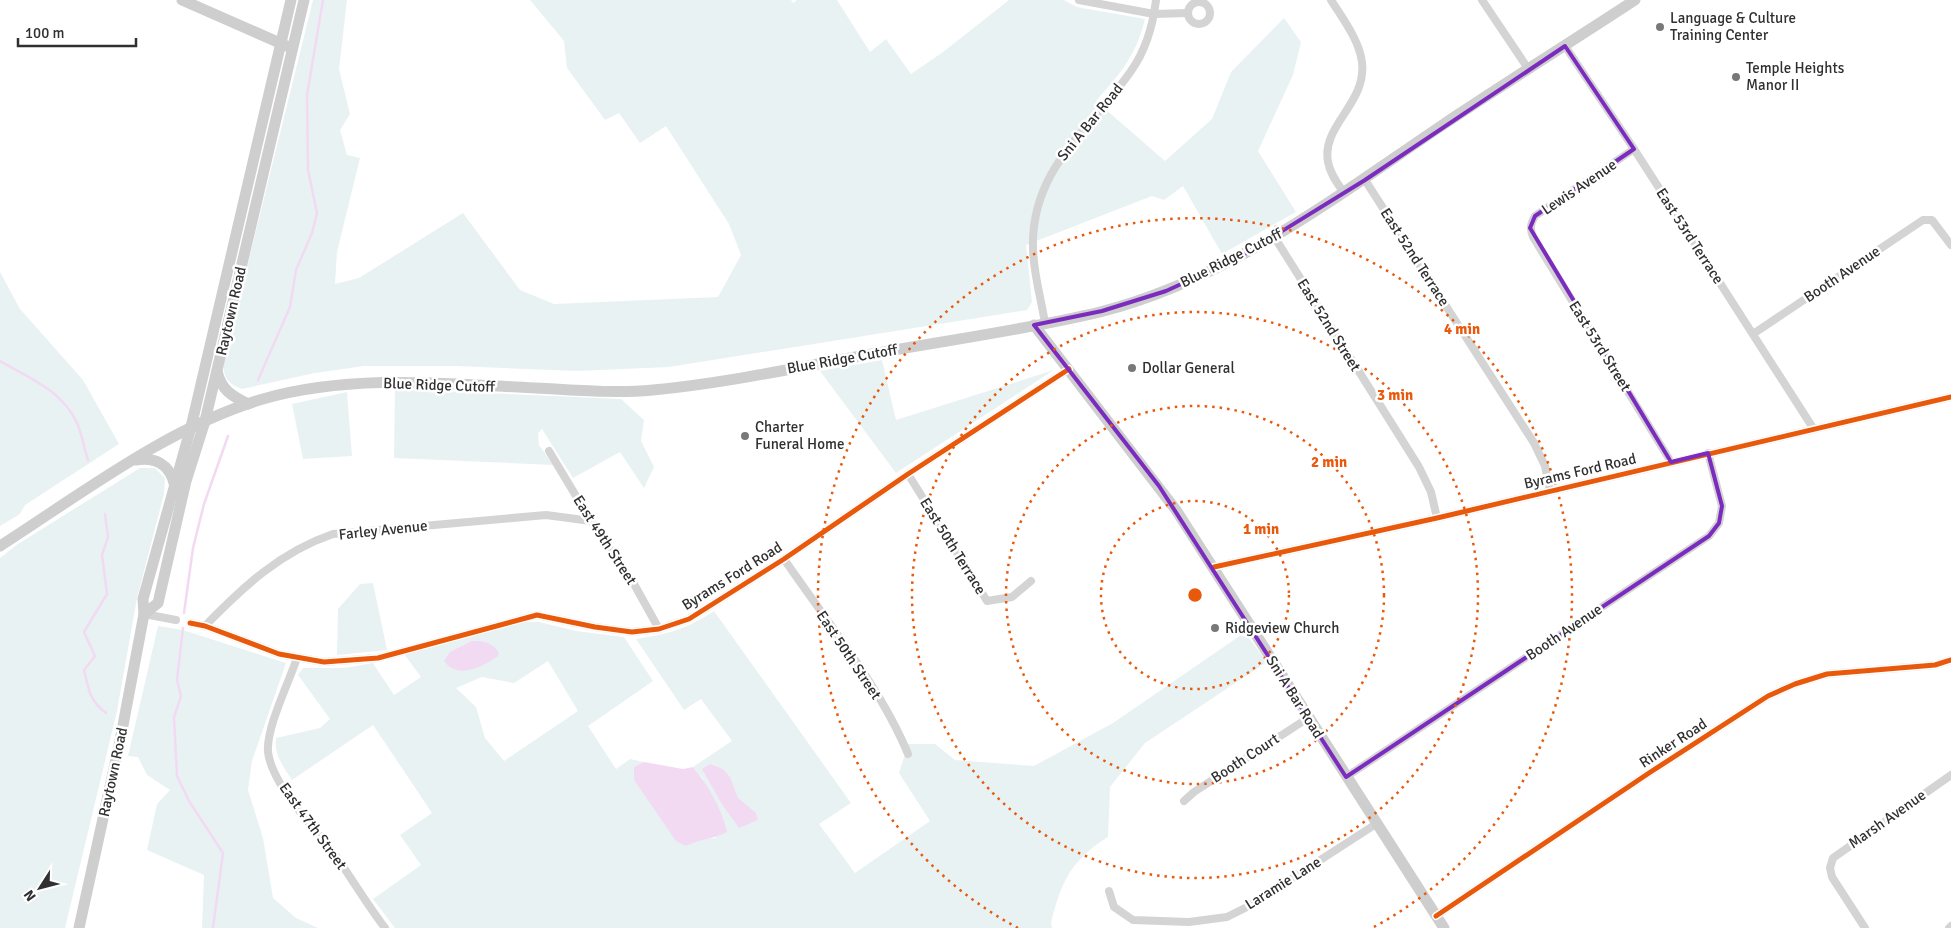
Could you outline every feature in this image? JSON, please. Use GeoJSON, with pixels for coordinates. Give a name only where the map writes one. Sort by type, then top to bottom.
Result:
{"type":"FeatureCollection","features":[{"type":"Feature","properties":{"kind":"main road"},"geometry":{"type":"LineString","coordinates":[[182,0],[288,47]]}},
{"type":"Feature","properties":{"kind":"main road","name":"Raytown Road"},"geometry":{"type":"LineString","coordinates":[[144,614],[158,603],[186,481],[205,421],[288,47],[291,0]]}},
{"type":"Feature","properties":{"kind":"main road","name":"Raytown Road"},"geometry":{"type":"LineString","coordinates":[[79,928],[120,741],[144,614],[143,599],[191,427],[288,47],[304,0]]}},
{"type":"Feature","properties":{"kind":"main road","name":"Blue Ridge Cutoff"},"geometry":{"type":"LineString","coordinates":[[0,546],[135,460],[191,427],[248,404],[292,392],[373,383],[601,391],[652,390],[761,374],[1040,324],[1102,311],[1166,291],[1210,272],[1274,238],[1365,180],[1633,0]]}},
{"type":"Feature","properties":{"kind":"main road","name":"Sni A Bar Road"},"geometry":{"type":"LineString","coordinates":[[1040,324],[1069,369],[1159,486],[1214,567],[1308,718],[1444,928]]}},
{"type":"Feature","properties":{"kind":"main road"},"geometry":{"type":"LineString","coordinates":[[216,371],[222,387],[227,393],[248,404]]}},
{"type":"Feature","properties":{"kind":"main road"},"geometry":{"type":"LineString","coordinates":[[135,460],[149,459],[162,464],[171,474],[174,483]]}},
{"type":"Feature","properties":{"kind":"street"},"geometry":{"type":"LineString","coordinates":[[1079,0],[1154,14],[1188,13]]}},
{"type":"Feature","properties":{"kind":"street"},"geometry":{"type":"LineString","coordinates":[[1154,14],[1156,0]]}},
{"type":"Feature","properties":{"kind":"street"},"geometry":{"type":"LineString","coordinates":[[1332,0],[1353,36],[1362,65],[1358,91],[1350,108],[1334,128],[1328,150],[1328,162],[1333,176],[1344,193]]}},
{"type":"Feature","properties":{"kind":"street"},"geometry":{"type":"LineString","coordinates":[[1482,0],[1529,70]]}},
{"type":"Feature","properties":{"kind":"street","name":"Sni A Bar Road"},"geometry":{"type":"LineString","coordinates":[[1040,324],[1033,247],[1036,218],[1044,190],[1053,168],[1070,144],[1131,71],[1146,44],[1154,14]]}},
{"type":"Feature","properties":{"kind":"street","name":"East 53rd Terrace"},"geometry":{"type":"LineString","coordinates":[[1565,46],[1634,149],[1813,428]]}},
{"type":"Feature","properties":{"kind":"street","name":"Lewis Avenue"},"geometry":{"type":"LineString","coordinates":[[1530,229],[1531,222],[1535,216],[1634,149]]}},
{"type":"Feature","properties":{"kind":"street","name":"East 52nd Terrace"},"geometry":{"type":"LineString","coordinates":[[1365,180],[1534,443],[1545,466],[1550,491]]}},
{"type":"Feature","properties":{"kind":"street","name":"Booth Avenue"},"geometry":{"type":"LineString","coordinates":[[1753,334],[1923,220],[1932,220],[1951,245]]}},
{"type":"Feature","properties":{"kind":"street","name":"East 53rd Street"},"geometry":{"type":"LineString","coordinates":[[1530,229],[1533,238],[1671,462]]}},
{"type":"Feature","properties":{"kind":"street","name":"East 52nd Street"},"geometry":{"type":"LineString","coordinates":[[1274,238],[1419,467],[1431,492],[1437,518]]}},
{"type":"Feature","properties":{"kind":"street","name":"Byrams Ford Road"},"geometry":{"type":"LineString","coordinates":[[190,623],[205,626],[279,654],[324,662],[378,658],[537,615],[594,627],[632,632],[659,629],[689,619],[784,559],[908,474],[1069,369]]}},
{"type":"Feature","properties":{"kind":"street","name":"Byrams Ford Road"},"geometry":{"type":"LineString","coordinates":[[1214,567],[1437,518],[1951,397]]}},
{"type":"Feature","properties":{"kind":"street","name":"East 49th Street"},"geometry":{"type":"LineString","coordinates":[[549,451],[590,521],[620,561],[659,629]]}},
{"type":"Feature","properties":{"kind":"street","name":"Booth Avenue"},"geometry":{"type":"LineString","coordinates":[[1346,777],[1709,536],[1719,523],[1722,506],[1708,453]]}},
{"type":"Feature","properties":{"kind":"street","name":"East 50th Terrace"},"geometry":{"type":"LineString","coordinates":[[908,474],[987,601],[1012,596],[1031,581]]}},
{"type":"Feature","properties":{"kind":"street","name":"Farley Avenue"},"geometry":{"type":"LineString","coordinates":[[205,626],[263,570],[310,542],[333,534],[546,515],[590,521]]}},
{"type":"Feature","properties":{"kind":"street","name":"East 50th Street"},"geometry":{"type":"LineString","coordinates":[[784,559],[877,694],[899,731],[908,754]]}},
{"type":"Feature","properties":{"kind":"street"},"geometry":{"type":"LineString","coordinates":[[144,614],[176,620]]}},
{"type":"Feature","properties":{"kind":"street","name":"East 47th Street"},"geometry":{"type":"LineString","coordinates":[[297,658],[270,734],[268,753],[272,765],[291,800],[340,861],[371,910],[385,928]]}},
{"type":"Feature","properties":{"kind":"street","name":"Rinker Road"},"geometry":{"type":"LineString","coordinates":[[1436,916],[1649,773],[1768,696],[1795,684],[1827,674],[1935,666],[1951,660]]}},
{"type":"Feature","properties":{"kind":"street","name":"Booth Court"},"geometry":{"type":"LineString","coordinates":[[1184,801],[1194,792],[1308,718]]}},
{"type":"Feature","properties":{"kind":"street","name":"Marsh Avenue"},"geometry":{"type":"LineString","coordinates":[[1865,928],[1832,877],[1830,868],[1833,858],[1951,775]]}},
{"type":"Feature","properties":{"kind":"street","name":"Laramie Lane"},"geometry":{"type":"LineString","coordinates":[[1109,891],[1114,907],[1132,920],[1189,922],[1227,917],[1249,906],[1376,824]]}},
{"type":"Feature","properties":{"kind":"highlighted area"},"geometry":{"type":"Polygon","coordinates":[[[1565,46],[1634,149],[1535,216],[1530,228],[1671,462],[1708,453],[1722,506],[1719,523],[1709,536],[1346,777],[1159,486],[1034,325],[1102,311],[1166,291],[1240,257],[1365,180],[1565,46]]]}},
{"type":"Feature","properties":{"kind":"shaded area"},"geometry":{"type":"Polygon","coordinates":[[[313,0],[347,0],[339,69],[350,114],[340,130],[347,155],[360,158],[337,252],[335,284],[359,278],[463,213],[520,290],[554,304],[718,297],[741,255],[729,224],[666,126],[640,143],[619,113],[605,120],[567,68],[564,41],[530,0],[791,0],[793,3],[797,0],[837,0],[870,52],[886,39],[911,74],[943,52],[1009,0],[1064,0],[1077,7],[1145,19],[1132,54],[1113,82],[1096,101],[1165,161],[1212,119],[1231,72],[1284,18],[1301,42],[1293,75],[1258,151],[1296,212],[1222,254],[1183,186],[1164,200],[1152,196],[1026,245],[1032,302],[1027,310],[669,367],[577,371],[455,366],[364,366],[315,373],[242,389],[233,385],[228,380],[224,373],[223,364],[313,0]]]}},
{"type":"Feature","properties":{"kind":"shaded area"},"geometry":{"type":"Polygon","coordinates":[[[0,272],[20,309],[83,380],[119,444],[25,505],[20,514],[0,526],[0,272]]]}},
{"type":"Feature","properties":{"kind":"shaded area"},"geometry":{"type":"Polygon","coordinates":[[[882,360],[896,420],[1054,370],[896,473],[820,371],[882,360]]]}},
{"type":"Feature","properties":{"kind":"shaded area"},"geometry":{"type":"Polygon","coordinates":[[[395,389],[621,399],[644,420],[641,441],[654,467],[644,488],[620,452],[573,478],[542,429],[538,433],[539,445],[553,465],[394,458],[395,389]]]}},
{"type":"Feature","properties":{"kind":"shaded area"},"geometry":{"type":"Polygon","coordinates":[[[347,392],[352,456],[303,459],[292,404],[347,392]]]}},
{"type":"Feature","properties":{"kind":"shaded area"},"geometry":{"type":"Polygon","coordinates":[[[140,468],[155,468],[165,478],[164,494],[137,598],[117,711],[65,928],[0,928],[0,558],[18,544],[140,468]]]}},
{"type":"Feature","properties":{"kind":"shaded area"},"geometry":{"type":"Polygon","coordinates":[[[373,583],[387,650],[337,655],[338,609],[360,584],[373,583]]]}},
{"type":"Feature","properties":{"kind":"shaded area"},"geometry":{"type":"Polygon","coordinates":[[[714,611],[851,803],[819,824],[855,873],[930,821],[899,773],[908,744],[935,744],[955,760],[1034,766],[1113,723],[1241,635],[1249,638],[1267,662],[1145,743],[1110,787],[1108,837],[1085,854],[1069,873],[1055,908],[1051,923],[1052,928],[395,928],[373,899],[421,865],[400,835],[432,813],[373,725],[292,780],[282,765],[276,750],[276,738],[320,728],[330,719],[298,675],[303,668],[344,668],[373,663],[394,695],[421,677],[404,654],[524,622],[539,622],[576,631],[624,637],[653,681],[588,726],[616,769],[630,759],[644,762],[634,767],[686,846],[701,839],[716,838],[703,779],[693,767],[732,741],[701,699],[684,710],[636,639],[677,630],[714,611]],[[548,661],[514,683],[482,677],[456,688],[476,707],[485,738],[504,761],[578,711],[548,661]]]}},
{"type":"Feature","properties":{"kind":"shaded area"},"geometry":{"type":"Polygon","coordinates":[[[158,626],[183,630],[286,663],[252,761],[248,790],[263,838],[273,898],[296,918],[318,928],[202,928],[204,875],[147,850],[157,804],[170,790],[147,775],[138,757],[128,756],[158,626]]]}},
{"type":"Feature","properties":{"kind":"shaded area"},"geometry":{"type":"Polygon","coordinates":[[[472,641],[490,644],[499,653],[498,656],[478,667],[463,671],[450,667],[444,661],[450,652],[472,641]]]}},
{"type":"Feature","properties":{"kind":"shaded area"},"geometry":{"type":"Polygon","coordinates":[[[644,762],[683,769],[693,767],[714,798],[727,832],[686,846],[676,841],[634,780],[634,767],[644,762]]]}},
{"type":"Feature","properties":{"kind":"shaded area"},"geometry":{"type":"Polygon","coordinates":[[[710,764],[723,769],[730,777],[738,798],[756,813],[758,820],[739,828],[723,806],[702,769],[710,764]]]}},
{"type":"Feature","properties":{"kind":"waterway"},"geometry":{"type":"LineString","coordinates":[[258,380],[290,307],[296,270],[312,233],[317,213],[308,170],[307,95],[323,0]]}},
{"type":"Feature","properties":{"kind":"waterway"},"geometry":{"type":"LineString","coordinates":[[0,361],[44,386],[63,402],[77,423],[88,460]]}},
{"type":"Feature","properties":{"kind":"waterway"},"geometry":{"type":"LineString","coordinates":[[184,613],[193,548],[204,504],[228,436]]}},
{"type":"Feature","properties":{"kind":"waterway"},"geometry":{"type":"LineString","coordinates":[[105,514],[108,537],[102,555],[107,594],[84,632],[95,656],[84,670],[93,699],[106,713]]}},
{"type":"Feature","properties":{"kind":"waterway"},"geometry":{"type":"LineString","coordinates":[[183,628],[177,680],[181,696],[174,717],[177,776],[189,801],[223,853],[213,928]]}},
{"type":"Feature","properties":{"kind":"cycle path"},"geometry":{"type":"LineString","coordinates":[[190,623],[205,626],[279,654],[324,662],[378,658],[537,615],[595,627],[632,632],[659,629],[689,619],[784,559],[908,474],[1069,369]]}},
{"type":"Feature","properties":{"kind":"cycle path"},"geometry":{"type":"LineString","coordinates":[[1214,567],[1437,518],[1951,397]]}},
{"type":"Feature","properties":{"kind":"cycle path"},"geometry":{"type":"LineString","coordinates":[[1436,916],[1649,773],[1768,696],[1795,684],[1827,674],[1935,665],[1951,660]]}},
{"type":"Feature","properties":{"kind":"place","name":"Language & Culture Training Center"},"geometry":{"type":"Point","coordinates":[1660,27]}},
{"type":"Feature","properties":{"kind":"place","name":"Temple Heights Manor II"},"geometry":{"type":"Point","coordinates":[1736,77]}},
{"type":"Feature","properties":{"kind":"place","name":"Dollar General"},"geometry":{"type":"Point","coordinates":[1132,368]}},
{"type":"Feature","properties":{"kind":"place","name":"Charter Funeral Home"},"geometry":{"type":"Point","coordinates":[745,436]}},
{"type":"Feature","properties":{"kind":"place","name":"Ridgeview Church"},"geometry":{"type":"Point","coordinates":[1215,628]}}]}
